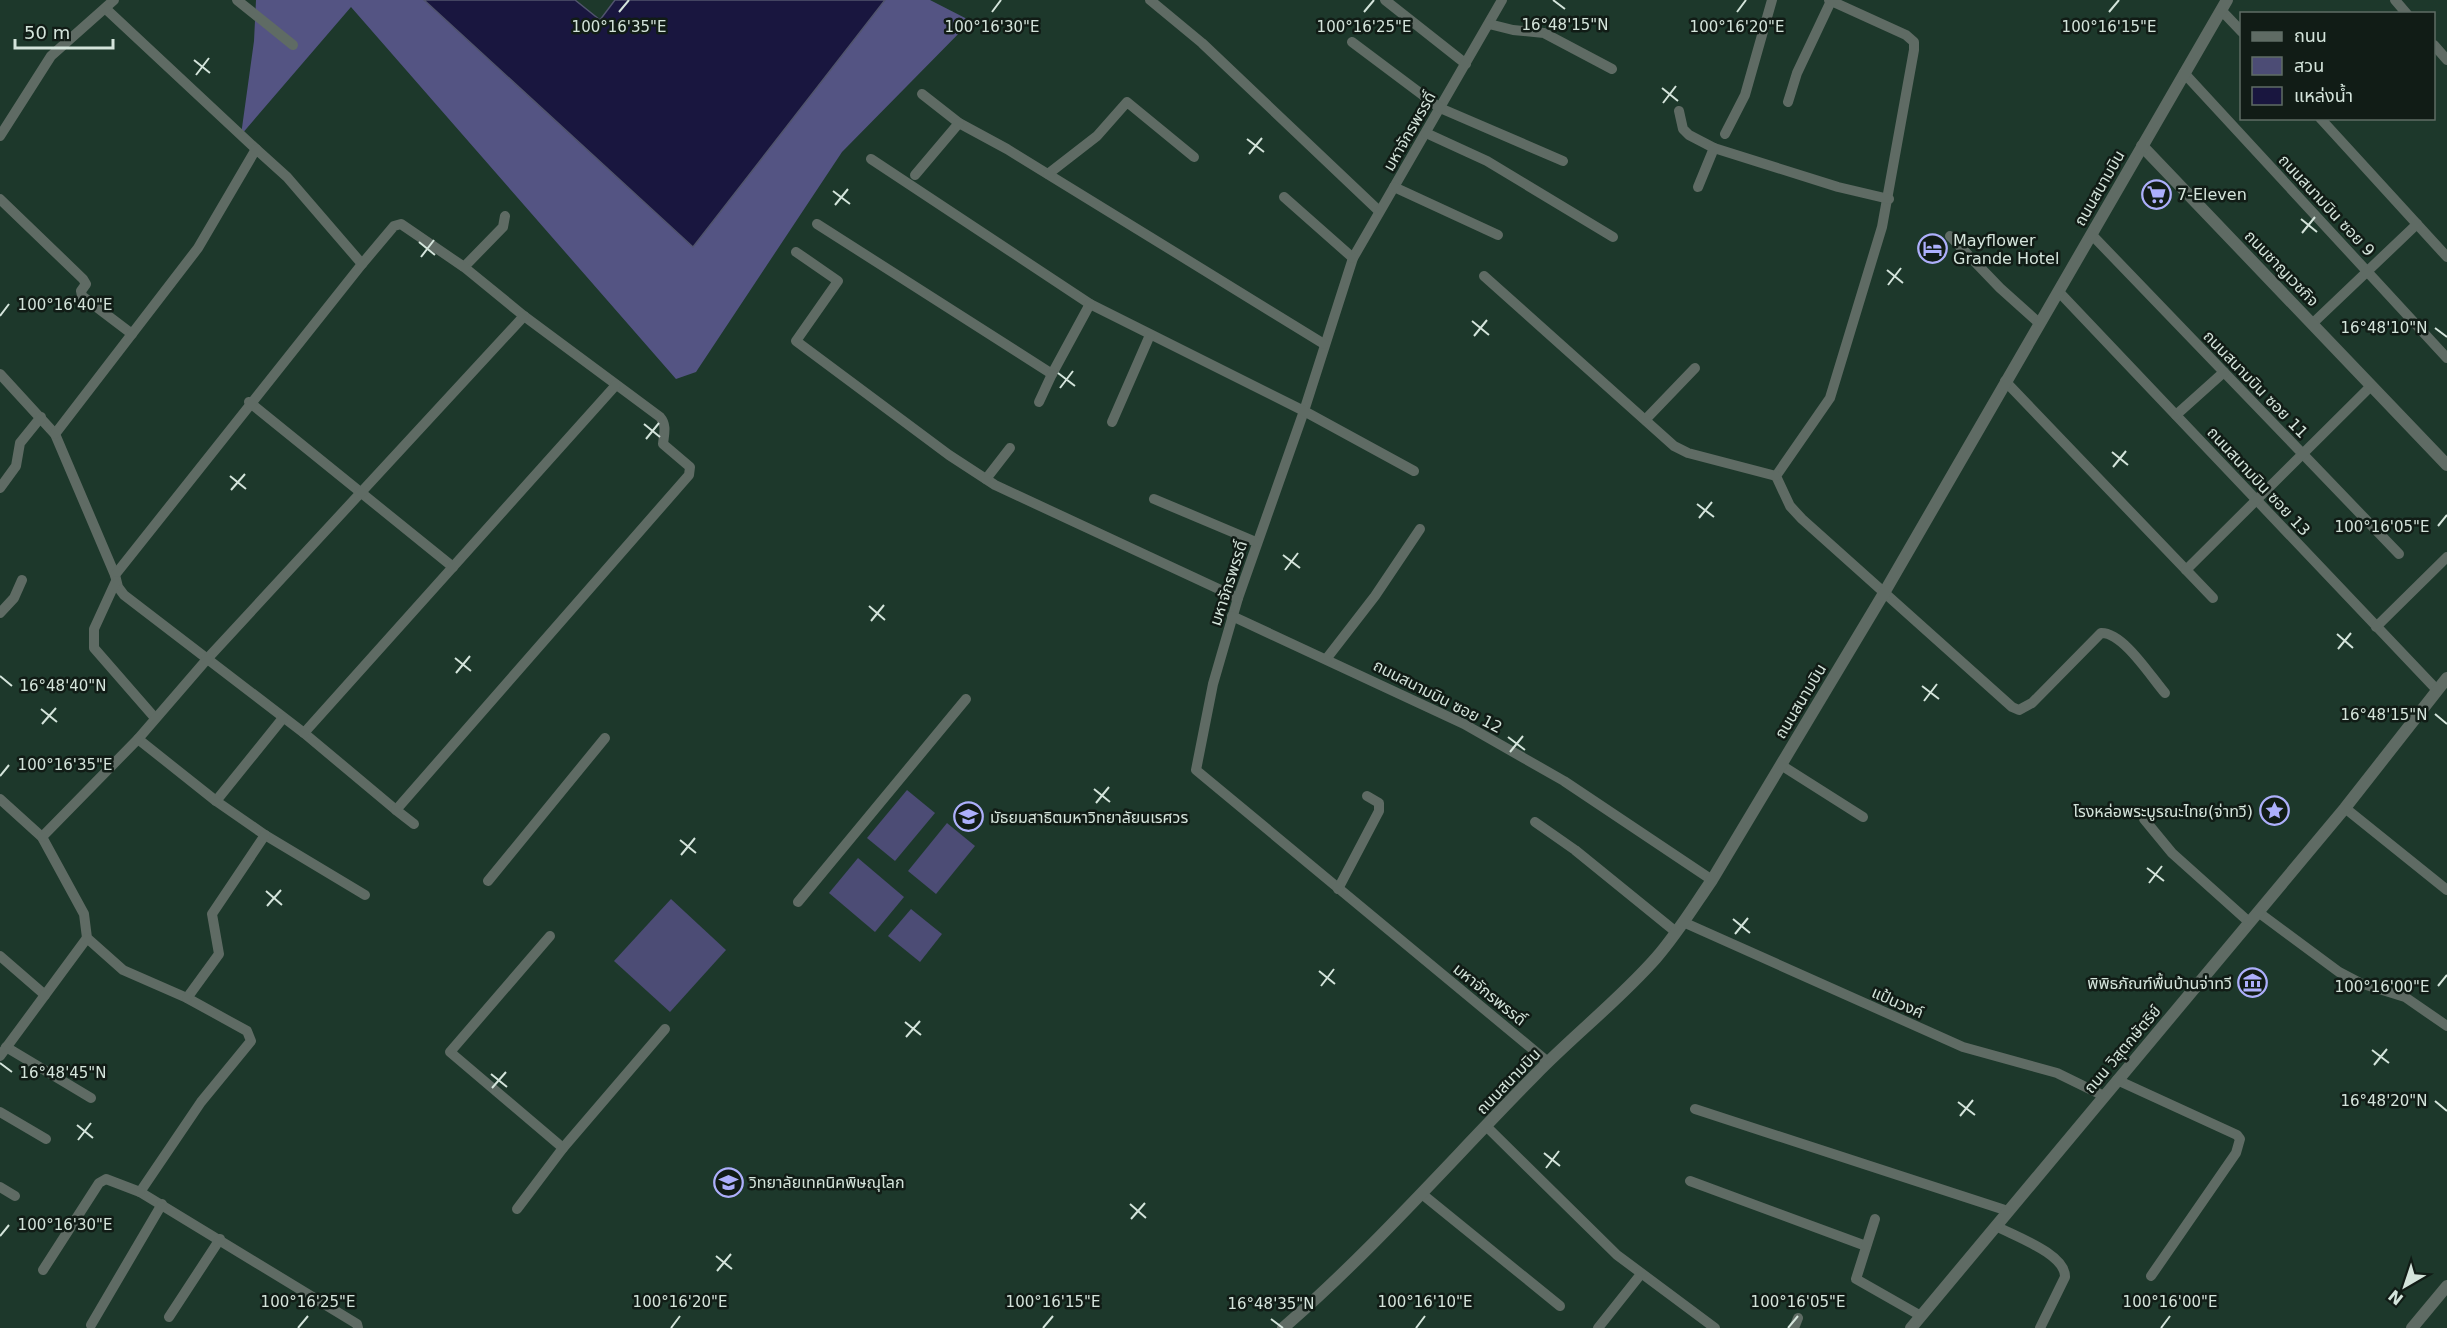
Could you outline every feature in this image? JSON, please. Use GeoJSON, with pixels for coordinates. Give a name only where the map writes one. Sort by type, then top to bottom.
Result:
{"type":"FeatureCollection","features":[{"type":"Feature","properties":{"kind":"street"},"geometry":{"type":"LineString","coordinates":[[0,135],[51,56],[114,0]]}},
{"type":"Feature","properties":{"kind":"street"},"geometry":{"type":"LineString","coordinates":[[237,0],[293,45]]}},
{"type":"Feature","properties":{"kind":"street"},"geometry":{"type":"LineString","coordinates":[[1150,0],[1202,43],[1379,211]]}},
{"type":"Feature","properties":{"kind":"street"},"geometry":{"type":"LineString","coordinates":[[1385,0],[1466,64]]}},
{"type":"Feature","properties":{"kind":"street","name":"มหาจักรพรรดิ์"},"geometry":{"type":"LineString","coordinates":[[1502,0],[1353,258],[1304,411],[1232,616],[1213,684],[1196,770],[1548,1062]]}},
{"type":"Feature","properties":{"kind":"street"},"geometry":{"type":"LineString","coordinates":[[1725,134],[1745,95],[1772,0]]}},
{"type":"Feature","properties":{"kind":"street"},"geometry":{"type":"LineString","coordinates":[[2395,0],[2405,12]]}},
{"type":"Feature","properties":{"kind":"street"},"geometry":{"type":"LineString","coordinates":[[1776,476],[1830,398],[1889,199],[1914,42],[1906,35],[1830,1],[1797,73],[1788,102]]}},
{"type":"Feature","properties":{"kind":"street"},"geometry":{"type":"LineString","coordinates":[[2224,5],[2240,30]]}},
{"type":"Feature","properties":{"kind":"street","name":"ถนนสนามบิน"},"geometry":{"type":"LineString","coordinates":[[1283,1328],[1422,1194],[1548,1062],[1629,987],[1680,927],[1712,880],[1884,593],[2224,5]]}},
{"type":"Feature","properties":{"kind":"street"},"geometry":{"type":"LineString","coordinates":[[106,9],[287,177],[362,264]]}},
{"type":"Feature","properties":{"kind":"street"},"geometry":{"type":"LineString","coordinates":[[1489,24],[1513,30],[1544,33],[1612,69]]}},
{"type":"Feature","properties":{"kind":"street"},"geometry":{"type":"LineString","coordinates":[[1352,42],[1440,108],[1563,161]]}},
{"type":"Feature","properties":{"kind":"street"},"geometry":{"type":"LineString","coordinates":[[2435,47],[2447,60]]}},
{"type":"Feature","properties":{"kind":"street","name":"ถนนสนามบิน ซอย 9"},"geometry":{"type":"LineString","coordinates":[[2184,73],[2447,358]]}},
{"type":"Feature","properties":{"kind":"street"},"geometry":{"type":"LineString","coordinates":[[922,93],[959,123],[1048,174],[1324,344]]}},
{"type":"Feature","properties":{"kind":"street"},"geometry":{"type":"LineString","coordinates":[[1048,174],[1097,136],[1127,102],[1194,157]]}},
{"type":"Feature","properties":{"kind":"street"},"geometry":{"type":"LineString","coordinates":[[1679,111],[1683,129],[1689,135],[1714,148],[1838,187],[1889,199]]}},
{"type":"Feature","properties":{"kind":"street"},"geometry":{"type":"LineString","coordinates":[[2322,120],[2447,257]]}},
{"type":"Feature","properties":{"kind":"street"},"geometry":{"type":"LineString","coordinates":[[915,175],[959,123]]}},
{"type":"Feature","properties":{"kind":"street"},"geometry":{"type":"LineString","coordinates":[[1426,133],[1504,170],[1613,237]]}},
{"type":"Feature","properties":{"kind":"street","name":"ถนนชาญเวชกิจ"},"geometry":{"type":"LineString","coordinates":[[2142,146],[2371,386],[2445,460]]}},
{"type":"Feature","properties":{"kind":"street"},"geometry":{"type":"LineString","coordinates":[[1698,187],[1714,148]]}},
{"type":"Feature","properties":{"kind":"street"},"geometry":{"type":"LineString","coordinates":[[55,434],[198,248],[256,149]]}},
{"type":"Feature","properties":{"kind":"street"},"geometry":{"type":"LineString","coordinates":[[872,159],[1090,304],[1304,411],[1414,471]]}},
{"type":"Feature","properties":{"kind":"street"},"geometry":{"type":"LineString","coordinates":[[1394,187],[1498,235]]}},
{"type":"Feature","properties":{"kind":"street"},"geometry":{"type":"LineString","coordinates":[[1284,197],[1353,258]]}},
{"type":"Feature","properties":{"kind":"street"},"geometry":{"type":"LineString","coordinates":[[0,199],[84,279],[86,284],[81,291],[82,296],[132,334]]}},
{"type":"Feature","properties":{"kind":"street"},"geometry":{"type":"LineString","coordinates":[[464,267],[503,227],[506,216]]}},
{"type":"Feature","properties":{"kind":"street"},"geometry":{"type":"LineString","coordinates":[[155,718],[94,648],[94,629],[116,578],[249,402],[394,226],[401,224],[464,267],[524,316],[664,421],[663,444],[690,467],[689,475],[396,810]]}},
{"type":"Feature","properties":{"kind":"street"},"geometry":{"type":"LineString","coordinates":[[817,224],[1053,374]]}},
{"type":"Feature","properties":{"kind":"street"},"geometry":{"type":"LineString","coordinates":[[2312,324],[2417,224]]}},
{"type":"Feature","properties":{"kind":"street","name":"ถนนสนามบิน ซอย 11"},"geometry":{"type":"LineString","coordinates":[[2092,235],[2399,554]]}},
{"type":"Feature","properties":{"kind":"street"},"geometry":{"type":"LineString","coordinates":[[1950,236],[2000,288],[2040,324]]}},
{"type":"Feature","properties":{"kind":"street"},"geometry":{"type":"LineString","coordinates":[[796,252],[838,281],[796,341],[949,455],[986,479],[1101,536],[1238,598]]}},
{"type":"Feature","properties":{"kind":"street"},"geometry":{"type":"LineString","coordinates":[[1484,276],[1538,327],[1646,419],[1674,446],[1688,453],[1776,476]]}},
{"type":"Feature","properties":{"kind":"street","name":"ถนนสนามบิน ซอย 13"},"geometry":{"type":"LineString","coordinates":[[2059,292],[2437,690]]}},
{"type":"Feature","properties":{"kind":"street"},"geometry":{"type":"LineString","coordinates":[[1039,402],[1090,304]]}},
{"type":"Feature","properties":{"kind":"street"},"geometry":{"type":"LineString","coordinates":[[42,837],[138,739],[208,658],[524,316]]}},
{"type":"Feature","properties":{"kind":"street"},"geometry":{"type":"LineString","coordinates":[[1112,422],[1150,334]]}},
{"type":"Feature","properties":{"kind":"street"},"geometry":{"type":"LineString","coordinates":[[1646,419],[1695,368]]}},
{"type":"Feature","properties":{"kind":"street"},"geometry":{"type":"LineString","coordinates":[[2176,415],[2224,372]]}},
{"type":"Feature","properties":{"kind":"street"},"geometry":{"type":"LineString","coordinates":[[0,374],[55,434],[124,595],[208,658],[414,824]]}},
{"type":"Feature","properties":{"kind":"street"},"geometry":{"type":"LineString","coordinates":[[2005,381],[2213,598]]}},
{"type":"Feature","properties":{"kind":"street"},"geometry":{"type":"LineString","coordinates":[[304,734],[616,385]]}},
{"type":"Feature","properties":{"kind":"street"},"geometry":{"type":"LineString","coordinates":[[2186,570],[2371,386]]}},
{"type":"Feature","properties":{"kind":"street"},"geometry":{"type":"LineString","coordinates":[[249,402],[453,567]]}},
{"type":"Feature","properties":{"kind":"street"},"geometry":{"type":"LineString","coordinates":[[0,488],[15,466],[20,443],[41,417]]}},
{"type":"Feature","properties":{"kind":"street"},"geometry":{"type":"LineString","coordinates":[[986,479],[1010,448]]}},
{"type":"Feature","properties":{"kind":"street"},"geometry":{"type":"LineString","coordinates":[[1776,476],[1790,506],[1802,519],[2012,707],[2019,710],[2032,703],[2101,633],[2113,635],[2123,644],[2164,693]]}},
{"type":"Feature","properties":{"kind":"street"},"geometry":{"type":"LineString","coordinates":[[1154,499],[1257,542]]}},
{"type":"Feature","properties":{"kind":"street"},"geometry":{"type":"LineString","coordinates":[[1327,658],[1375,596],[1420,529]]}},
{"type":"Feature","properties":{"kind":"street"},"geometry":{"type":"LineString","coordinates":[[2376,627],[2447,557]]}},
{"type":"Feature","properties":{"kind":"street"},"geometry":{"type":"LineString","coordinates":[[0,613],[14,598],[22,580]]}},
{"type":"Feature","properties":{"kind":"street","name":"ถนนสนามบิน ซอย 12"},"geometry":{"type":"LineString","coordinates":[[1232,616],[1327,658],[1464,724],[1564,781],[1712,880]]}},
{"type":"Feature","properties":{"kind":"street","name":"ถนน วิสุตกษัตริย์"},"geometry":{"type":"LineString","coordinates":[[1911,1328],[2345,808],[2447,678]]}},
{"type":"Feature","properties":{"kind":"street"},"geometry":{"type":"LineString","coordinates":[[798,902],[966,699]]}},
{"type":"Feature","properties":{"kind":"street"},"geometry":{"type":"LineString","coordinates":[[216,801],[283,718]]}},
{"type":"Feature","properties":{"kind":"street"},"geometry":{"type":"LineString","coordinates":[[488,881],[605,738]]}},
{"type":"Feature","properties":{"kind":"street"},"geometry":{"type":"LineString","coordinates":[[138,739],[216,801],[265,835],[365,895]]}},
{"type":"Feature","properties":{"kind":"street"},"geometry":{"type":"LineString","coordinates":[[1781,765],[1863,817]]}},
{"type":"Feature","properties":{"kind":"street"},"geometry":{"type":"LineString","coordinates":[[1338,889],[1381,805],[1367,796]]}},
{"type":"Feature","properties":{"kind":"street"},"geometry":{"type":"LineString","coordinates":[[0,799],[42,837],[84,914],[87,938],[123,970],[187,998],[247,1031],[250,1041],[201,1102],[140,1192]]}},
{"type":"Feature","properties":{"kind":"street"},"geometry":{"type":"LineString","coordinates":[[2345,808],[2447,890]]}},
{"type":"Feature","properties":{"kind":"street"},"geometry":{"type":"LineString","coordinates":[[2144,819],[2164,845],[2197,878],[2249,922]]}},
{"type":"Feature","properties":{"kind":"street","name":"แป้นวงค์"},"geometry":{"type":"LineString","coordinates":[[1535,822],[1680,927],[1963,1047],[2057,1073],[2104,1096]]}},
{"type":"Feature","properties":{"kind":"street"},"geometry":{"type":"LineString","coordinates":[[187,998],[219,954],[212,914],[265,835]]}},
{"type":"Feature","properties":{"kind":"street"},"geometry":{"type":"LineString","coordinates":[[2258,912],[2339,972],[2360,983],[2405,997],[2447,1026]]}},
{"type":"Feature","properties":{"kind":"street"},"geometry":{"type":"LineString","coordinates":[[550,936],[450,1052],[563,1148]]}},
{"type":"Feature","properties":{"kind":"street"},"geometry":{"type":"LineString","coordinates":[[87,938],[3,1052],[91,1098]]}},
{"type":"Feature","properties":{"kind":"street"},"geometry":{"type":"LineString","coordinates":[[0,956],[45,995]]}},
{"type":"Feature","properties":{"kind":"street"},"geometry":{"type":"LineString","coordinates":[[517,1209],[563,1148],[665,1029]]}},
{"type":"Feature","properties":{"kind":"street"},"geometry":{"type":"LineString","coordinates":[[2117,1080],[2237,1135],[2240,1139],[2236,1153],[2151,1276]]}},
{"type":"Feature","properties":{"kind":"street"},"geometry":{"type":"LineString","coordinates":[[1695,1109],[2008,1210]]}},
{"type":"Feature","properties":{"kind":"street"},"geometry":{"type":"LineString","coordinates":[[0,1112],[46,1139]]}},
{"type":"Feature","properties":{"kind":"street"},"geometry":{"type":"LineString","coordinates":[[1487,1127],[1593,1234],[1641,1274],[1715,1328]]}},
{"type":"Feature","properties":{"kind":"street"},"geometry":{"type":"LineString","coordinates":[[43,1270],[99,1183],[106,1179],[140,1192],[162,1204],[357,1324],[358,1328]]}},
{"type":"Feature","properties":{"kind":"street"},"geometry":{"type":"LineString","coordinates":[[1690,1180],[1866,1246]]}},
{"type":"Feature","properties":{"kind":"street"},"geometry":{"type":"LineString","coordinates":[[0,1187],[15,1196]]}},
{"type":"Feature","properties":{"kind":"street"},"geometry":{"type":"LineString","coordinates":[[1422,1194],[1560,1306]]}},
{"type":"Feature","properties":{"kind":"street"},"geometry":{"type":"LineString","coordinates":[[91,1325],[162,1204]]}},
{"type":"Feature","properties":{"kind":"street"},"geometry":{"type":"LineString","coordinates":[[1875,1219],[1857,1279],[1921,1316]]}},
{"type":"Feature","properties":{"kind":"street"},"geometry":{"type":"LineString","coordinates":[[1996,1226],[2051,1254],[2060,1261],[2065,1270],[2065,1277],[2040,1328]]}},
{"type":"Feature","properties":{"kind":"street"},"geometry":{"type":"LineString","coordinates":[[169,1317],[220,1239]]}},
{"type":"Feature","properties":{"kind":"street"},"geometry":{"type":"LineString","coordinates":[[1598,1328],[1641,1274]]}},
{"type":"Feature","properties":{"kind":"street"},"geometry":{"type":"LineString","coordinates":[[2412,1328],[2447,1286]]}},
{"type":"Feature","properties":{"kind":"green space"},"geometry":{"type":"Polygon","coordinates":[[[907,790],[935,813],[895,861],[867,838],[907,790]]]}},
{"type":"Feature","properties":{"kind":"green space"},"geometry":{"type":"Polygon","coordinates":[[[947,823],[975,846],[936,894],[908,871],[947,823]]]}},
{"type":"Feature","properties":{"kind":"green space"},"geometry":{"type":"Polygon","coordinates":[[[858,858],[904,897],[875,932],[829,893],[858,858]]]}},
{"type":"Feature","properties":{"kind":"green space"},"geometry":{"type":"Polygon","coordinates":[[[671,899],[726,950],[670,1012],[614,961],[671,899]]]}},
{"type":"Feature","properties":{"kind":"green space"},"geometry":{"type":"Polygon","coordinates":[[[911,909],[942,934],[920,962],[888,936],[911,909]]]}},
{"type":"Feature","properties":{"kind":"shaded area"},"geometry":{"type":"Polygon","coordinates":[[[256,0],[424,0],[693,247],[885,0],[930,0],[971,21],[842,152],[696,372],[676,379],[351,7],[241,135],[254,41],[256,0]]]}},
{"type":"Feature","properties":{"kind":"water"},"geometry":{"type":"Polygon","coordinates":[[[424,0],[575,0],[600,20],[615,0],[885,0],[693,247],[424,0]]]}},
{"type":"Feature","properties":{"kind":"place","name":"7-Eleven"},"geometry":{"type":"Point","coordinates":[2156,194]}},
{"type":"Feature","properties":{"kind":"place","name":"Mayflower Grande Hotel"},"geometry":{"type":"Point","coordinates":[1932,249]}},
{"type":"Feature","properties":{"kind":"place","name":"โรงหล่อพระบูรณะไทย(จ่าทวี)"},"geometry":{"type":"Point","coordinates":[2274,811]}},
{"type":"Feature","properties":{"kind":"place","name":"มัธยมสาธิตมหาวิทยาลัยนเรศวร"},"geometry":{"type":"Point","coordinates":[969,817]}},
{"type":"Feature","properties":{"kind":"place","name":"พิพิธภัณฑ์พื้นบ้านจ่าทวี"},"geometry":{"type":"Point","coordinates":[2253,983]}},
{"type":"Feature","properties":{"kind":"place","name":"วิทยาลัยเทคนิคพิษณุโลก"},"geometry":{"type":"Point","coordinates":[728,1182]}}]}
